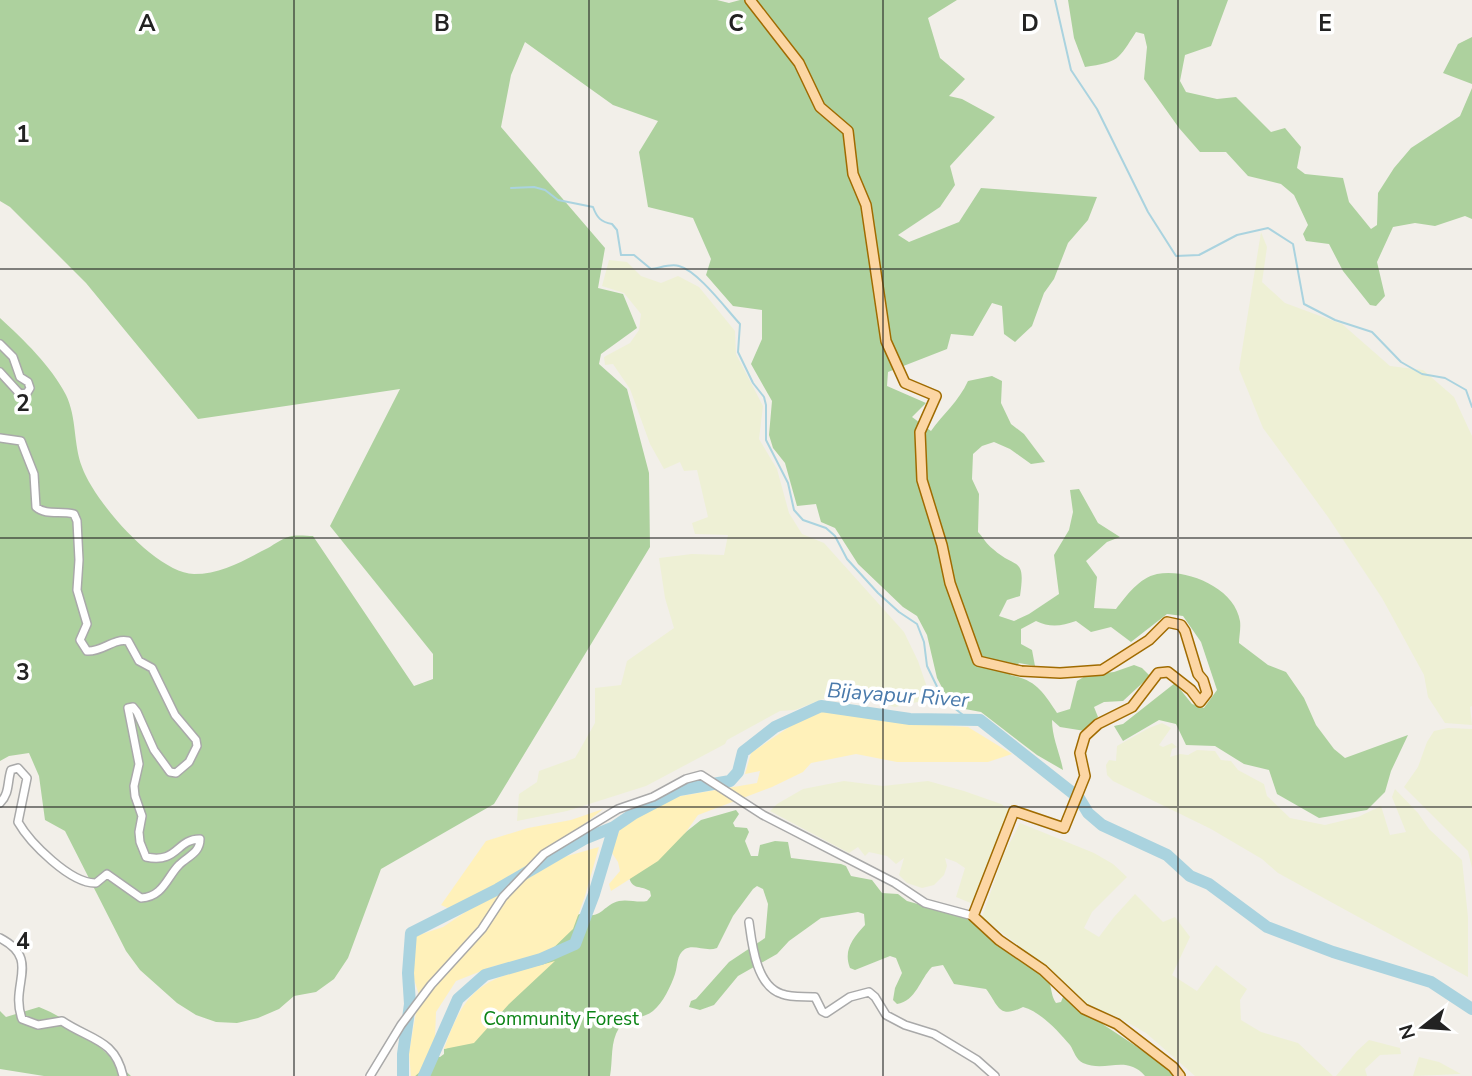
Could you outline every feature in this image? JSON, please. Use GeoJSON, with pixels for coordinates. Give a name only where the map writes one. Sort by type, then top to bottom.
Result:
{"type":"FeatureCollection","features":[{"type":"Feature","properties":{"kind":"main road"},"geometry":{"type":"LineString","coordinates":[[750,0],[799,63],[820,107],[848,131],[853,174],[866,205],[886,341],[905,383],[936,396],[920,432],[922,480],[942,545],[950,583],[978,661],[1021,671],[1060,673],[1102,670],[1149,640],[1167,622],[1181,625],[1185,631],[1198,674],[1207,693],[1205,697],[1200,702],[1191,690],[1168,672],[1157,673],[1132,707],[1098,724],[1085,736],[1080,753],[1084,782],[1065,828],[1014,811],[972,916],[999,940],[1043,970],[1077,1004],[1117,1024],[1174,1067],[1180,1076]]}},
{"type":"Feature","properties":{"kind":"street"},"geometry":{"type":"LineString","coordinates":[[0,344],[13,357],[20,377],[28,382],[30,388],[27,393],[20,394],[0,372]]}},
{"type":"Feature","properties":{"kind":"street"},"geometry":{"type":"LineString","coordinates":[[0,438],[22,441],[34,474],[36,507],[45,513],[74,514],[77,521],[77,590],[87,624],[80,640],[83,646],[87,651],[95,652],[118,640],[128,641],[139,661],[152,668],[175,715],[196,740],[197,746],[189,762],[176,773],[170,772],[162,765],[137,712],[133,707],[128,708],[139,764],[135,796],[142,816],[139,832],[142,850],[146,857],[162,859],[190,840],[200,839],[200,843],[197,851],[181,863],[159,892],[142,898],[107,874],[96,883],[82,882],[36,847],[18,822],[27,778],[18,768],[11,770],[8,789],[0,803]]}},
{"type":"Feature","properties":{"kind":"street"},"geometry":{"type":"LineString","coordinates":[[370,1076],[401,1025],[432,985],[482,929],[503,897],[544,853],[618,809],[653,797],[686,779],[701,775],[763,815],[895,883],[925,903],[972,916]]}},
{"type":"Feature","properties":{"kind":"street"},"geometry":{"type":"LineString","coordinates":[[749,922],[755,960],[768,985],[780,994],[815,997],[822,1011],[826,1013],[850,997],[869,992],[876,997],[886,1015],[934,1034],[977,1060],[995,1076]]}},
{"type":"Feature","properties":{"kind":"street"},"geometry":{"type":"LineString","coordinates":[[0,938],[21,953],[23,966],[18,1005],[22,1019],[38,1025],[62,1021],[79,1033],[109,1046],[120,1062],[123,1076]]}},
{"type":"Feature","properties":{"kind":"green space"},"geometry":{"type":"Polygon","coordinates":[[[0,0],[717,0],[729,3],[740,0],[957,0],[928,18],[940,58],[965,79],[949,96],[962,99],[995,117],[950,166],[955,185],[940,207],[898,235],[909,242],[959,222],[981,188],[1097,197],[1088,220],[1068,243],[1054,279],[1044,293],[1032,326],[1015,342],[1004,334],[1002,306],[992,303],[973,336],[951,334],[947,349],[888,372],[887,386],[926,403],[912,417],[931,431],[956,401],[968,381],[992,376],[1002,381],[1001,403],[1011,424],[1024,434],[1045,462],[1031,464],[1010,449],[994,442],[982,446],[973,454],[972,479],[979,494],[978,532],[991,547],[1017,565],[1022,574],[1020,596],[1007,600],[999,616],[1014,621],[1059,594],[1054,555],[1069,530],[1073,512],[1070,490],[1079,489],[1098,523],[1120,537],[1107,542],[1086,561],[1097,577],[1094,608],[1116,609],[1139,583],[1157,574],[1182,574],[1208,583],[1229,599],[1236,609],[1240,624],[1239,643],[1268,665],[1286,672],[1304,698],[1316,725],[1334,749],[1345,758],[1408,735],[1391,771],[1385,792],[1367,810],[1319,818],[1277,794],[1269,770],[1244,764],[1215,746],[1186,745],[1176,724],[1159,720],[1123,741],[1114,726],[1123,724],[1175,683],[1192,704],[1204,708],[1217,690],[1201,642],[1183,616],[1167,614],[1131,642],[1111,627],[1091,632],[1076,621],[1046,625],[1036,621],[1021,629],[1021,644],[1032,650],[1035,666],[1019,663],[1010,675],[1026,680],[1038,688],[1057,713],[1070,709],[1077,681],[1087,675],[1114,672],[1134,665],[1150,676],[1123,701],[1104,702],[1094,707],[1098,717],[1085,731],[1060,727],[1052,720],[1063,770],[1037,755],[981,712],[965,709],[947,697],[937,678],[927,635],[917,616],[903,607],[858,564],[835,528],[821,522],[816,504],[797,506],[785,463],[773,448],[769,435],[772,401],[751,364],[762,339],[762,310],[733,306],[706,275],[711,259],[693,218],[648,207],[639,152],[658,121],[613,105],[525,42],[511,75],[501,127],[605,248],[598,288],[623,294],[637,328],[601,354],[599,364],[627,389],[649,473],[650,547],[494,804],[381,869],[348,958],[334,979],[316,992],[294,996],[279,1009],[258,1018],[237,1023],[216,1022],[196,1015],[177,1003],[140,970],[126,951],[65,831],[45,820],[39,776],[29,753],[9,756],[0,761],[0,318],[36,354],[60,384],[74,422],[79,458],[89,481],[113,516],[145,549],[179,571],[194,574],[214,572],[232,566],[289,537],[313,536],[414,686],[433,679],[433,654],[330,526],[400,389],[198,419],[86,283],[10,207],[0,201],[0,0]]]}},
{"type":"Feature","properties":{"kind":"green space"},"geometry":{"type":"Polygon","coordinates":[[[1068,0],[1228,0],[1211,46],[1185,55],[1180,81],[1186,92],[1217,99],[1236,97],[1271,132],[1285,128],[1301,147],[1297,168],[1305,174],[1343,178],[1349,202],[1371,229],[1377,225],[1378,193],[1394,168],[1411,148],[1460,116],[1472,88],[1472,219],[1465,216],[1435,226],[1415,223],[1393,227],[1377,262],[1385,296],[1376,306],[1370,305],[1343,271],[1329,244],[1306,241],[1303,234],[1308,225],[1294,195],[1281,184],[1248,176],[1226,152],[1200,152],[1179,128],[1144,79],[1147,47],[1144,34],[1136,32],[1121,54],[1111,61],[1085,67],[1074,38],[1068,0]]]}},
{"type":"Feature","properties":{"kind":"green space"},"geometry":{"type":"Polygon","coordinates":[[[1472,37],[1472,84],[1443,73],[1458,44],[1472,37]]]}},
{"type":"Feature","properties":{"kind":"green space"},"geometry":{"type":"Polygon","coordinates":[[[1261,232],[1267,247],[1262,282],[1285,303],[1342,324],[1390,366],[1423,370],[1454,397],[1472,436],[1472,725],[1445,723],[1428,697],[1424,675],[1382,598],[1328,517],[1263,428],[1239,369],[1261,232]]]}},
{"type":"Feature","properties":{"kind":"green space"},"geometry":{"type":"Polygon","coordinates":[[[609,260],[627,262],[641,276],[661,283],[678,276],[699,287],[735,331],[736,354],[763,406],[759,439],[777,469],[789,513],[802,534],[824,543],[904,632],[918,661],[931,699],[895,707],[860,697],[843,697],[823,699],[795,710],[780,711],[646,786],[567,811],[517,821],[519,794],[537,782],[539,771],[575,758],[595,723],[595,688],[621,685],[627,661],[674,628],[665,598],[659,558],[692,554],[724,555],[728,535],[695,534],[692,523],[708,517],[697,470],[684,471],[680,462],[664,469],[650,444],[630,389],[613,364],[605,365],[604,357],[630,343],[639,330],[641,314],[624,293],[602,286],[609,260]]]}},
{"type":"Feature","properties":{"kind":"green space"},"geometry":{"type":"Polygon","coordinates":[[[1162,723],[1171,728],[1159,745],[1163,747],[1172,743],[1177,747],[1172,749],[1170,757],[1188,755],[1197,750],[1215,751],[1221,760],[1231,761],[1238,770],[1264,784],[1267,796],[1290,818],[1325,825],[1358,817],[1381,806],[1390,835],[1406,832],[1392,797],[1395,789],[1429,829],[1462,860],[1468,917],[1468,977],[1278,873],[1262,859],[1211,829],[1113,781],[1107,775],[1106,765],[1109,760],[1116,761],[1117,746],[1162,723]]]}},
{"type":"Feature","properties":{"kind":"green space"},"geometry":{"type":"Polygon","coordinates":[[[1448,728],[1472,729],[1472,868],[1468,851],[1404,787],[1418,767],[1434,731],[1448,728]]]}},
{"type":"Feature","properties":{"kind":"green space"},"geometry":{"type":"Polygon","coordinates":[[[844,781],[883,786],[928,781],[1001,804],[1011,811],[973,904],[956,897],[965,868],[956,862],[945,858],[947,866],[944,875],[934,885],[922,888],[907,883],[899,875],[904,858],[896,864],[887,856],[869,852],[865,856],[858,847],[849,853],[770,811],[803,789],[844,781]]]}},
{"type":"Feature","properties":{"kind":"green space","name":"Community Forest"},"geometry":{"type":"Polygon","coordinates":[[[736,810],[739,814],[733,823],[735,827],[747,828],[749,832],[745,841],[751,856],[758,856],[760,845],[775,841],[788,842],[791,858],[841,864],[846,866],[851,876],[872,880],[882,893],[898,894],[907,901],[968,918],[987,935],[1043,974],[1049,982],[1056,1003],[1061,1002],[1063,997],[1069,999],[1166,1066],[1174,1076],[1145,1076],[1131,1066],[1091,1066],[1083,1063],[1055,1028],[1043,1018],[1023,1007],[1015,1011],[1003,1011],[986,989],[954,984],[943,965],[932,967],[909,999],[897,1004],[893,1000],[902,973],[896,958],[890,956],[855,970],[850,968],[849,950],[865,925],[864,914],[858,912],[821,918],[789,941],[777,954],[738,976],[714,1005],[700,1010],[689,1007],[691,1001],[696,999],[729,962],[765,938],[768,904],[763,889],[757,886],[733,916],[717,948],[692,947],[682,951],[673,979],[660,1004],[649,1014],[619,1028],[613,1045],[610,1076],[415,1076],[429,1056],[440,1057],[444,1054],[444,1049],[456,1045],[510,994],[529,966],[579,914],[597,914],[619,901],[647,901],[651,896],[650,891],[634,886],[629,877],[701,820],[736,810]]]}},
{"type":"Feature","properties":{"kind":"green space"},"geometry":{"type":"Polygon","coordinates":[[[1020,823],[1094,853],[1113,864],[1127,877],[1092,912],[1084,928],[1099,937],[1135,894],[1163,922],[1175,917],[1190,937],[1172,975],[1197,991],[1216,965],[1247,989],[1240,1000],[1241,1020],[1261,1032],[1298,1043],[1333,1076],[1195,1076],[1146,1033],[1118,1017],[1084,1005],[1052,972],[982,917],[1004,854],[1020,823]]]}},
{"type":"Feature","properties":{"kind":"green space"},"geometry":{"type":"Polygon","coordinates":[[[39,1007],[77,1028],[131,1076],[44,1076],[0,1069],[0,1011],[6,1017],[39,1007]]]}},
{"type":"Feature","properties":{"kind":"green space"},"geometry":{"type":"Polygon","coordinates":[[[1369,1040],[1400,1048],[1401,1054],[1380,1055],[1365,1069],[1367,1076],[1336,1076],[1357,1051],[1369,1040]]]}},
{"type":"Feature","properties":{"kind":"green space"},"geometry":{"type":"Polygon","coordinates":[[[1419,1057],[1439,1062],[1461,1074],[1413,1076],[1419,1057]]]}},
{"type":"Feature","properties":{"kind":"sand"},"geometry":{"type":"Polygon","coordinates":[[[824,711],[906,723],[968,727],[1012,754],[988,762],[897,762],[856,754],[811,763],[803,772],[772,787],[698,815],[658,861],[611,891],[609,884],[620,871],[610,850],[623,823],[640,803],[757,783],[760,771],[745,774],[751,753],[795,723],[824,711]]]}},
{"type":"Feature","properties":{"kind":"sand"},"geometry":{"type":"Polygon","coordinates":[[[603,809],[534,865],[499,887],[484,891],[450,909],[441,905],[486,841],[528,828],[571,820],[603,809]]]}},
{"type":"Feature","properties":{"kind":"sand"},"geometry":{"type":"Polygon","coordinates":[[[599,847],[573,929],[545,956],[494,966],[456,981],[436,1012],[435,1038],[420,1072],[411,1076],[409,1053],[419,995],[413,976],[416,936],[443,927],[564,857],[599,847]]]}},
{"type":"Feature","properties":{"kind":"sand"},"geometry":{"type":"Polygon","coordinates":[[[555,961],[509,1004],[474,1043],[444,1049],[462,1008],[472,995],[497,978],[555,961]]]}},
{"type":"Feature","properties":{"kind":"waterway"},"geometry":{"type":"LineString","coordinates":[[1055,0],[1071,70],[1097,109],[1148,212],[1176,256],[1199,255],[1237,235],[1268,228],[1293,244],[1304,304],[1335,320],[1372,332],[1401,362],[1422,374],[1445,378],[1466,390],[1472,407]]}},
{"type":"Feature","properties":{"kind":"waterway"},"geometry":{"type":"LineString","coordinates":[[511,188],[534,187],[545,190],[558,200],[593,207],[600,219],[612,224],[617,230],[621,255],[634,255],[651,269],[673,265],[687,269],[720,300],[740,324],[738,352],[753,383],[764,397],[766,440],[788,483],[794,510],[803,520],[826,528],[835,536],[847,559],[878,593],[917,624],[924,642],[927,666],[943,699],[963,715],[980,720]]}},
{"type":"Feature","properties":{"kind":"waterway","name":"Bijayapur River"},"geometry":{"type":"LineString","coordinates":[[424,1076],[458,999],[485,975],[541,959],[575,944],[594,894],[614,827],[679,790],[730,781],[738,772],[743,752],[775,727],[821,706],[910,719],[980,720],[1079,798],[1088,813],[1102,825],[1167,855],[1190,876],[1209,884],[1267,927],[1333,952],[1431,982],[1472,1009]]}},
{"type":"Feature","properties":{"kind":"waterway"},"geometry":{"type":"LineString","coordinates":[[403,1076],[403,1054],[410,1004],[408,973],[411,933],[498,889],[584,839],[614,827]]}}]}
